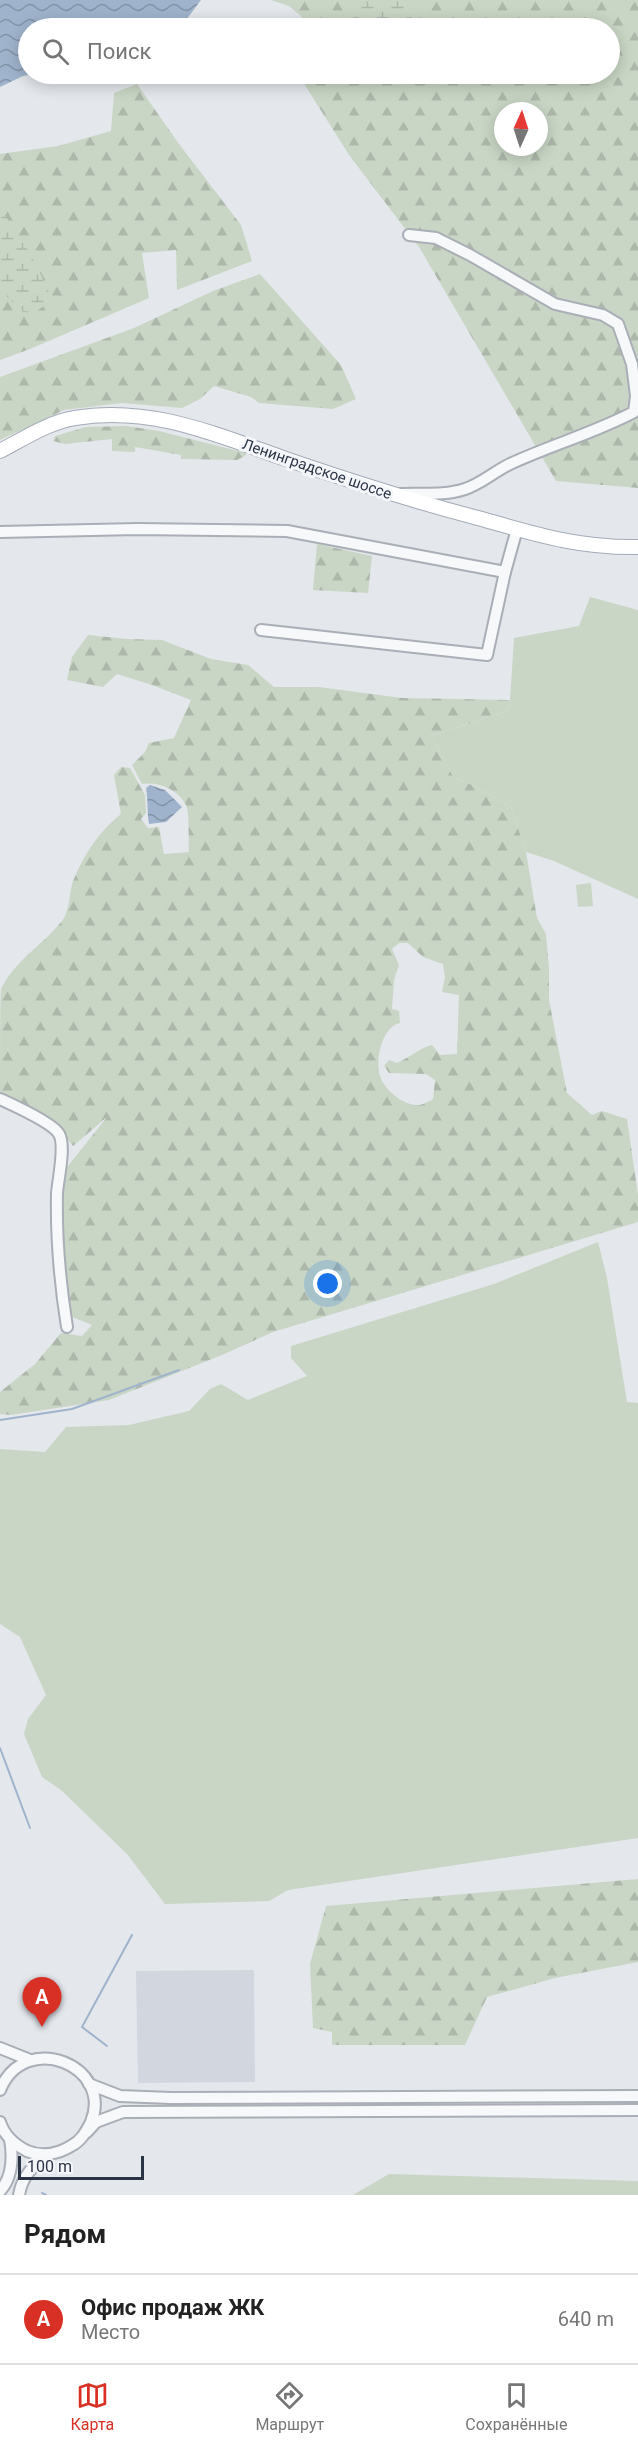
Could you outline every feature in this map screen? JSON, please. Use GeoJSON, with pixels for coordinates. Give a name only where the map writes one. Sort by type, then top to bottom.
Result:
{"type":"FeatureCollection","features":[{"type":"Feature","properties":{"kind":"main road","name":"Ленинградское шоссе"},"geometry":{"type":"LineString","coordinates":[[0,451],[56,423],[73,418],[132,414],[217,434],[392,495],[517,529],[586,546],[638,547]]}},
{"type":"Feature","properties":{"kind":"street"},"geometry":{"type":"LineString","coordinates":[[392,495],[439,494],[466,489],[508,465],[550,446],[604,428],[636,412],[632,364],[618,324],[603,315],[555,304],[436,238],[409,235]]}},
{"type":"Feature","properties":{"kind":"street"},"geometry":{"type":"LineString","coordinates":[[0,532],[137,529],[287,531],[505,572]]}},
{"type":"Feature","properties":{"kind":"street"},"geometry":{"type":"LineString","coordinates":[[261,630],[487,655],[517,529]]}},
{"type":"Feature","properties":{"kind":"street"},"geometry":{"type":"LineString","coordinates":[[0,1099],[23,1110],[58,1132],[62,1141],[57,1193],[58,1244],[67,1327]]}},
{"type":"Feature","properties":{"kind":"street"},"geometry":{"type":"LineString","coordinates":[[0,2048],[30,2060]]}},
{"type":"Feature","properties":{"kind":"street"},"geometry":{"type":"LineString","coordinates":[[0,2090],[8,2076],[18,2066],[30,2060],[57,2059],[70,2064],[89,2084],[94,2100],[93,2117],[87,2132]]}},
{"type":"Feature","properties":{"kind":"street"},"geometry":{"type":"LineString","coordinates":[[89,2084],[120,2096],[171,2098],[638,2096]]}},
{"type":"Feature","properties":{"kind":"street"},"geometry":{"type":"LineString","coordinates":[[10,2139],[27,2150],[47,2154],[63,2151],[76,2144],[96,2122],[123,2112],[638,2110]]}},
{"type":"Feature","properties":{"kind":"street"},"geometry":{"type":"LineString","coordinates":[[0,2122],[10,2139],[13,2157],[9,2175],[0,2192]]}},
{"type":"Feature","properties":{"kind":"street"},"geometry":{"type":"LineString","coordinates":[[19,2195],[24,2178],[32,2166],[47,2154]]}},
{"type":"Feature","properties":{"kind":"shaded area"},"geometry":{"type":"Polygon","coordinates":[[[254,1970],[255,2082],[138,2083],[136,1971],[254,1970]]]}},
{"type":"Feature","properties":{"kind":"green space"},"geometry":{"type":"Polygon","coordinates":[[[271,0],[638,0],[638,488],[556,481],[419,247],[349,155],[304,84],[620,84],[620,18],[302,18],[289,6],[271,0]]]}},
{"type":"Feature","properties":{"kind":"green space"},"geometry":{"type":"Polygon","coordinates":[[[350,0],[407,0],[412,18],[354,18],[350,0]]]}},
{"type":"Feature","properties":{"kind":"green space"},"geometry":{"type":"Polygon","coordinates":[[[137,84],[179,144],[241,225],[252,261],[177,290],[176,250],[142,253],[149,298],[0,360],[0,154],[58,146],[111,131],[114,93],[137,84]]]}},
{"type":"Feature","properties":{"kind":"green space"},"geometry":{"type":"Polygon","coordinates":[[[0,209],[16,230],[52,300],[34,313],[23,312],[0,290],[0,209]]]}},
{"type":"Feature","properties":{"kind":"green space"},"geometry":{"type":"Polygon","coordinates":[[[260,274],[341,365],[356,399],[333,409],[259,403],[251,397],[214,386],[200,399],[182,408],[122,403],[64,410],[0,440],[0,377],[134,328],[213,291],[260,274]]]}},
{"type":"Feature","properties":{"kind":"green space"},"geometry":{"type":"Polygon","coordinates":[[[126,426],[159,431],[246,453],[237,460],[181,459],[181,455],[135,447],[135,452],[112,451],[112,439],[65,444],[53,441],[55,436],[86,427],[126,426]]]}},
{"type":"Feature","properties":{"kind":"green space"},"geometry":{"type":"Polygon","coordinates":[[[317,544],[372,556],[368,593],[313,590],[317,544]]]}},
{"type":"Feature","properties":{"kind":"green space"},"geometry":{"type":"Polygon","coordinates":[[[590,597],[638,610],[638,899],[554,861],[526,852],[511,807],[477,787],[454,778],[431,736],[507,711],[510,700],[514,638],[579,626],[590,597]]]}},
{"type":"Feature","properties":{"kind":"green space"},"geometry":{"type":"Polygon","coordinates":[[[88,635],[162,640],[211,659],[248,665],[274,687],[319,687],[402,698],[510,700],[507,711],[431,736],[454,778],[477,787],[511,807],[526,852],[537,918],[546,934],[549,1000],[567,1093],[592,1115],[602,1111],[627,1119],[638,1195],[638,1222],[273,1332],[109,1400],[11,1415],[0,1414],[0,1392],[35,1364],[61,1333],[82,1336],[92,1325],[72,1317],[62,1265],[60,1176],[107,1117],[73,1146],[54,1123],[0,1100],[1,989],[14,969],[65,917],[73,881],[82,862],[92,844],[121,814],[114,775],[121,767],[130,768],[145,795],[146,813],[141,819],[148,828],[159,827],[164,854],[189,852],[186,805],[167,787],[142,784],[132,765],[145,752],[149,743],[174,738],[191,700],[117,674],[103,687],[67,680],[72,657],[88,635]],[[399,943],[392,949],[399,965],[394,980],[392,1009],[399,1011],[400,1023],[384,1037],[378,1061],[380,1076],[390,1092],[408,1103],[420,1105],[433,1099],[435,1080],[426,1074],[389,1073],[384,1066],[389,1060],[397,1063],[432,1045],[440,1055],[457,1054],[459,995],[442,992],[445,977],[443,964],[423,957],[408,943],[399,943]]]}},
{"type":"Feature","properties":{"kind":"green space"},"geometry":{"type":"Polygon","coordinates":[[[591,883],[593,906],[578,907],[576,885],[591,883]]]}},
{"type":"Feature","properties":{"kind":"green space"},"geometry":{"type":"Polygon","coordinates":[[[598,1242],[607,1278],[627,1402],[638,1403],[638,1838],[288,1890],[269,1901],[165,1904],[127,1854],[61,1790],[42,1777],[24,1734],[28,1719],[46,1695],[20,1637],[0,1624],[0,1449],[45,1452],[66,1427],[129,1425],[189,1411],[210,1389],[221,1384],[248,1400],[307,1376],[291,1358],[291,1346],[494,1284],[598,1242]]]}},
{"type":"Feature","properties":{"kind":"green space"},"geometry":{"type":"Polygon","coordinates":[[[638,1879],[638,1962],[555,1978],[487,1997],[465,2045],[332,2045],[332,2032],[313,2028],[310,1964],[326,1906],[638,1879]]]}},
{"type":"Feature","properties":{"kind":"green space"},"geometry":{"type":"Polygon","coordinates":[[[389,2174],[638,2181],[638,2195],[353,2195],[389,2174]]]}},
{"type":"Feature","properties":{"kind":"water"},"geometry":{"type":"Polygon","coordinates":[[[0,0],[201,0],[188,18],[18,18],[18,78],[0,87],[0,0]]]}},
{"type":"Feature","properties":{"kind":"water"},"geometry":{"type":"Polygon","coordinates":[[[150,785],[165,790],[182,807],[166,822],[149,824],[146,788],[150,785]]]}},
{"type":"Feature","properties":{"kind":"waterway"},"geometry":{"type":"LineString","coordinates":[[0,1420],[72,1409],[179,1370]]}},
{"type":"Feature","properties":{"kind":"waterway"},"geometry":{"type":"LineString","coordinates":[[0,1748],[30,1828]]}},
{"type":"Feature","properties":{"kind":"waterway"},"geometry":{"type":"LineString","coordinates":[[107,2046],[82,2027],[132,1935]]}},
{"type":"Feature","properties":{"kind":"waterway"},"geometry":{"type":"LineString","coordinates":[[42,2193],[46,2195]]}},
{"type":"Feature","properties":{"kind":"place","name":"Офис продаж ЖК"},"geometry":{"type":"Point","coordinates":[42,2027]}}]}
